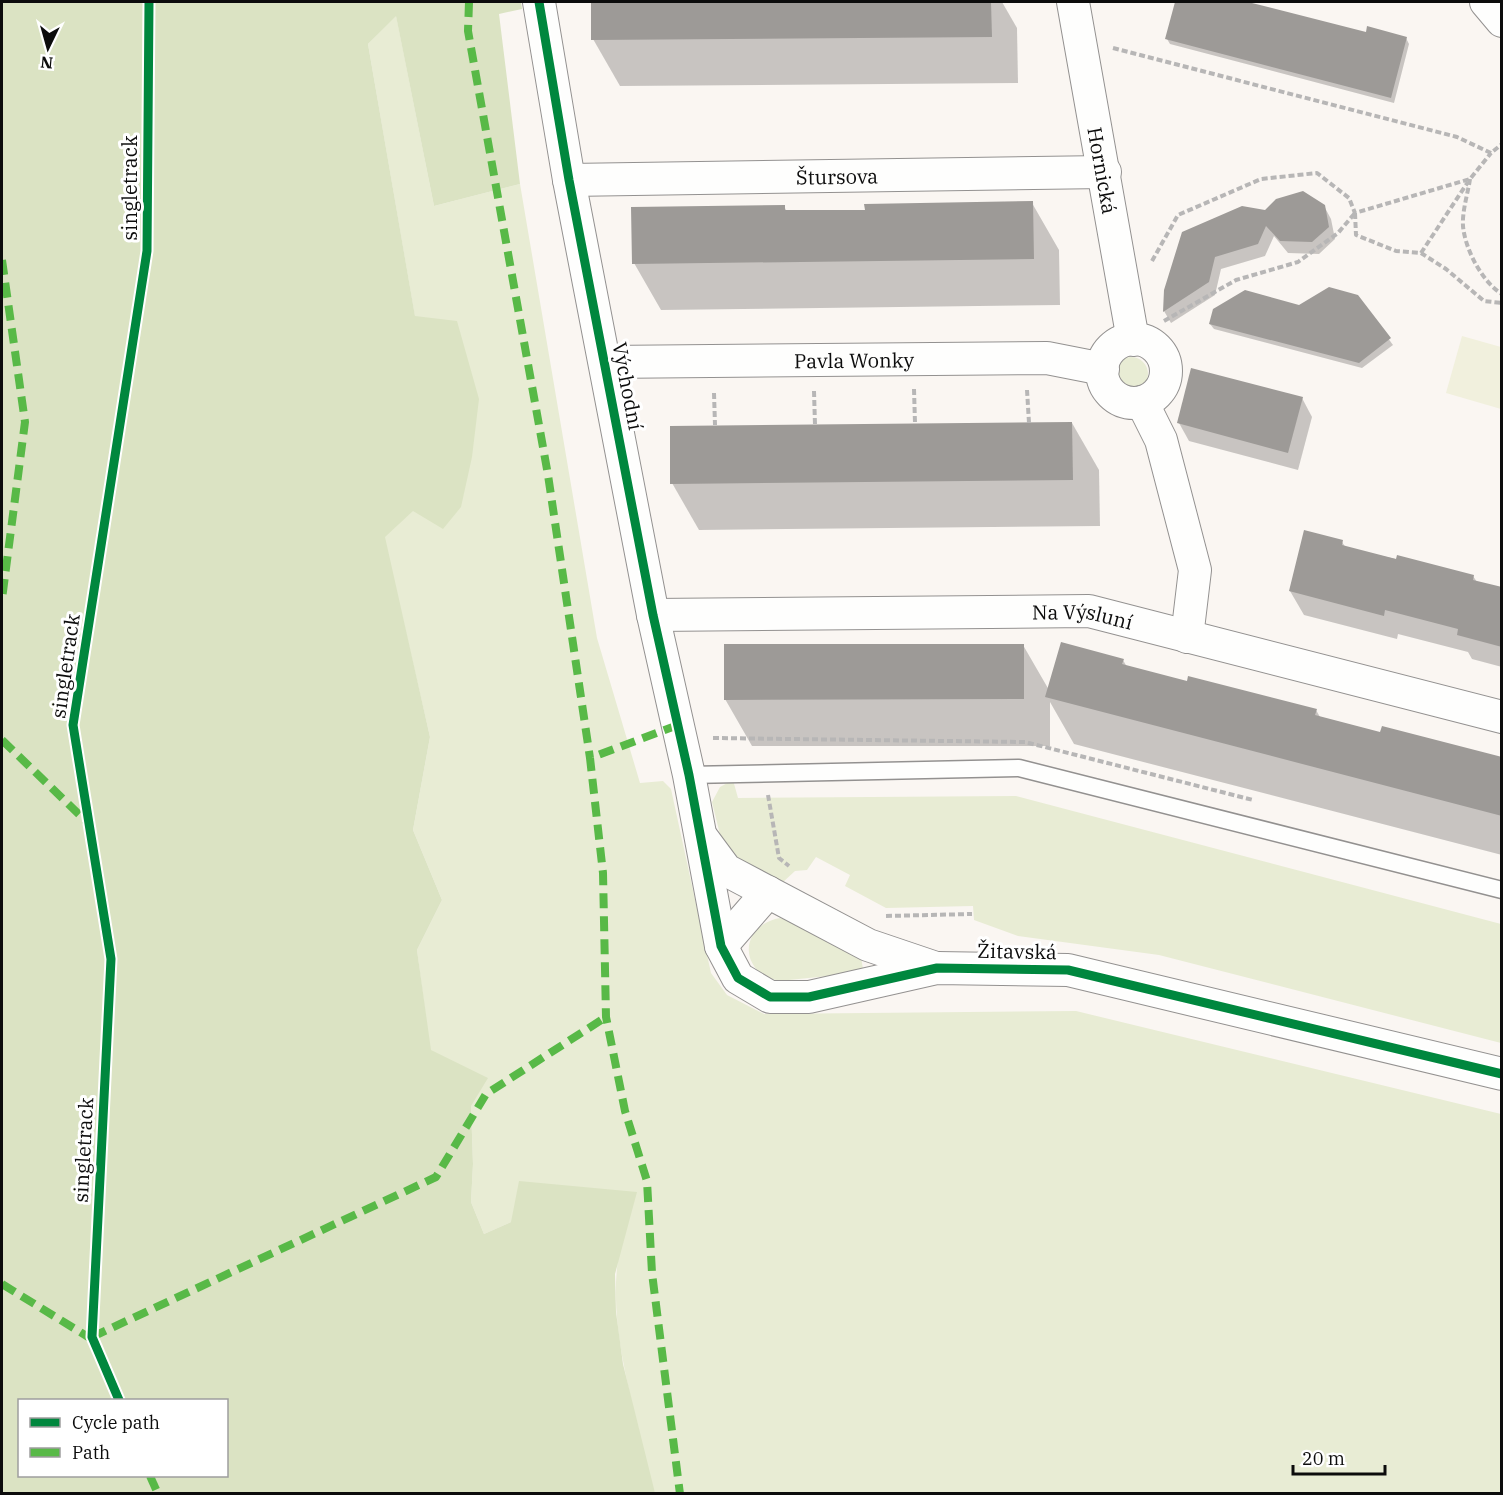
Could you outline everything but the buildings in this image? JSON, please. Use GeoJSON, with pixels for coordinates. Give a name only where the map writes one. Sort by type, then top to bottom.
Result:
{"type":"FeatureCollection","features":[{"type":"Feature","properties":{"kind":"street","name":"Východní"},"geometry":{"type":"LineString","coordinates":[[539,2],[568,180],[653,615],[689,775]]}},
{"type":"Feature","properties":{"kind":"street","name":"Hornická"},"geometry":{"type":"LineString","coordinates":[[1073,2],[1082,40],[1133,340]]}},
{"type":"Feature","properties":{"kind":"street"},"geometry":{"type":"LineString","coordinates":[[1486,2],[1502,21]]}},
{"type":"Feature","properties":{"kind":"street","name":"Štursova"},"geometry":{"type":"LineString","coordinates":[[568,180],[1105,172]]}},
{"type":"Feature","properties":{"kind":"street"},"geometry":{"type":"LineString","coordinates":[[1133,340],[1145,341],[1155,348],[1165,365],[1166,376],[1159,392],[1142,402],[1126,402],[1114,396],[1106,386],[1103,369],[1107,355],[1113,348],[1133,340]]}},
{"type":"Feature","properties":{"kind":"street","name":"Pavla Wonky"},"geometry":{"type":"LineString","coordinates":[[605,362],[1047,358],[1103,369]]}},
{"type":"Feature","properties":{"kind":"street"},"geometry":{"type":"LineString","coordinates":[[1142,402],[1161,440],[1194,570],[1187,637]]}},
{"type":"Feature","properties":{"kind":"street","name":"Na Výsluní"},"geometry":{"type":"LineString","coordinates":[[653,615],[1089,611],[1502,717]]}},
{"type":"Feature","properties":{"kind":"street","name":"Žitavská"},"geometry":{"type":"LineString","coordinates":[[689,775],[721,946],[738,978],[770,997],[809,997],[937,968],[1068,970],[1502,1074]]}},
{"type":"Feature","properties":{"kind":"street","name":"Žitavská"},"geometry":{"type":"LineString","coordinates":[[700,836],[726,870],[868,945],[937,968]]}},
{"type":"Feature","properties":{"kind":"street"},"geometry":{"type":"LineString","coordinates":[[721,946],[768,892]]}},
{"type":"Feature","properties":{"kind":"lane"},"geometry":{"type":"LineString","coordinates":[[689,775],[1019,768],[1502,890]]}},
{"type":"Feature","properties":{"kind":"path"},"geometry":{"type":"LineString","coordinates":[[1082,40],[1457,137],[1491,153]]}},
{"type":"Feature","properties":{"kind":"path"},"geometry":{"type":"LineString","coordinates":[[1421,253],[1470,179],[1491,153],[1502,144]]}},
{"type":"Feature","properties":{"kind":"path"},"geometry":{"type":"LineString","coordinates":[[1151,262],[1178,215],[1261,179],[1317,173],[1349,198],[1355,213],[1356,235],[1396,251],[1421,253],[1446,269],[1484,301],[1502,303]]}},
{"type":"Feature","properties":{"kind":"path"},"geometry":{"type":"LineString","coordinates":[[1164,321],[1236,280],[1298,261],[1338,233],[1355,213],[1470,179]]}},
{"type":"Feature","properties":{"kind":"path"},"geometry":{"type":"LineString","coordinates":[[1470,179],[1463,226],[1473,258],[1492,288],[1502,294]]}},
{"type":"Feature","properties":{"kind":"path"},"geometry":{"type":"LineString","coordinates":[[814,379],[815,424]]}},
{"type":"Feature","properties":{"kind":"path"},"geometry":{"type":"LineString","coordinates":[[914,379],[915,423]]}},
{"type":"Feature","properties":{"kind":"path"},"geometry":{"type":"LineString","coordinates":[[1026,380],[1029,423]]}},
{"type":"Feature","properties":{"kind":"path"},"geometry":{"type":"LineString","coordinates":[[714,386],[715,425]]}},
{"type":"Feature","properties":{"kind":"path"},"geometry":{"type":"LineString","coordinates":[[709,738],[1025,742],[1258,801]]}},
{"type":"Feature","properties":{"kind":"path"},"geometry":{"type":"LineString","coordinates":[[764,774],[780,858],[795,871]]}},
{"type":"Feature","properties":{"kind":"path"},"geometry":{"type":"LineString","coordinates":[[881,916],[972,914]]}},
{"type":"Feature","properties":{"kind":"green space"},"geometry":{"type":"Polygon","coordinates":[[[2,2],[521,2],[522,9],[499,14],[520,184],[434,206],[396,16],[368,44],[415,316],[457,321],[479,399],[472,457],[461,507],[443,529],[413,511],[385,537],[430,737],[413,830],[442,900],[417,950],[431,1050],[488,1078],[471,1106],[473,1164],[471,1202],[484,1234],[511,1222],[519,1181],[637,1192],[615,1274],[616,1312],[623,1364],[655,1493],[2,1493],[2,2]]]}},
{"type":"Feature","properties":{"kind":"green space"},"geometry":{"type":"Polygon","coordinates":[[[396,15],[434,206],[520,184],[597,638],[640,783],[663,781],[671,789],[711,973],[727,995],[764,1014],[1076,1011],[1501,1114],[1501,1493],[655,1493],[648,1475],[618,1330],[616,1287],[621,1243],[511,1222],[484,1234],[471,1202],[473,1164],[471,1106],[430,1050],[417,950],[442,900],[413,830],[430,737],[384,537],[413,510],[415,317],[368,44],[396,15]]]}},
{"type":"Feature","properties":{"kind":"green space"},"geometry":{"type":"Polygon","coordinates":[[[1462,336],[1501,347],[1501,409],[1446,393],[1462,336]]]}},
{"type":"Feature","properties":{"kind":"green space"},"geometry":{"type":"Polygon","coordinates":[[[1131,357],[1143,362],[1148,374],[1143,386],[1131,391],[1119,386],[1114,374],[1119,362],[1131,357]]]}},
{"type":"Feature","properties":{"kind":"green space"},"geometry":{"type":"Polygon","coordinates":[[[733,780],[738,798],[1016,796],[1501,924],[1501,1043],[1159,955],[1018,936],[974,920],[973,906],[886,908],[845,886],[850,875],[816,857],[807,870],[795,871],[782,883],[724,851],[712,802],[720,787],[733,780]]]}},
{"type":"Feature","properties":{"kind":"green space"},"geometry":{"type":"Polygon","coordinates":[[[780,918],[799,924],[861,957],[863,969],[858,973],[779,981],[760,975],[750,958],[749,943],[761,926],[780,918]]]}},
{"type":"Feature","properties":{"kind":"marked path"},"geometry":{"type":"LineString","coordinates":[[469,2],[468,31],[548,475],[590,758]]}},
{"type":"Feature","properties":{"kind":"marked path"},"geometry":{"type":"LineString","coordinates":[[2,260],[25,422],[2,599]]}},
{"type":"Feature","properties":{"kind":"marked path"},"geometry":{"type":"LineString","coordinates":[[678,725],[590,758],[603,873],[606,1017],[625,1111],[647,1181],[652,1273],[680,1494]]}},
{"type":"Feature","properties":{"kind":"marked path"},"geometry":{"type":"LineString","coordinates":[[2,740],[88,823]]}},
{"type":"Feature","properties":{"kind":"marked path"},"geometry":{"type":"LineString","coordinates":[[92,1337],[436,1177],[486,1094],[606,1017]]}},
{"type":"Feature","properties":{"kind":"marked path"},"geometry":{"type":"LineString","coordinates":[[2,1284],[93,1340]]}},
{"type":"Feature","properties":{"kind":"marked path"},"geometry":{"type":"LineString","coordinates":[[150,1477],[158,1494]]}},
{"type":"Feature","properties":{"kind":"cycle path","name":"singletrack"},"geometry":{"type":"LineString","coordinates":[[119,1399],[92,1337],[111,959],[73,725],[147,251],[149,2]]}},
{"type":"Feature","properties":{"kind":"cycle path"},"geometry":{"type":"LineString","coordinates":[[539,2],[569,180],[653,615],[689,775],[721,946],[738,978],[770,997],[809,997],[937,968],[1068,970],[1502,1074]]}}]}
